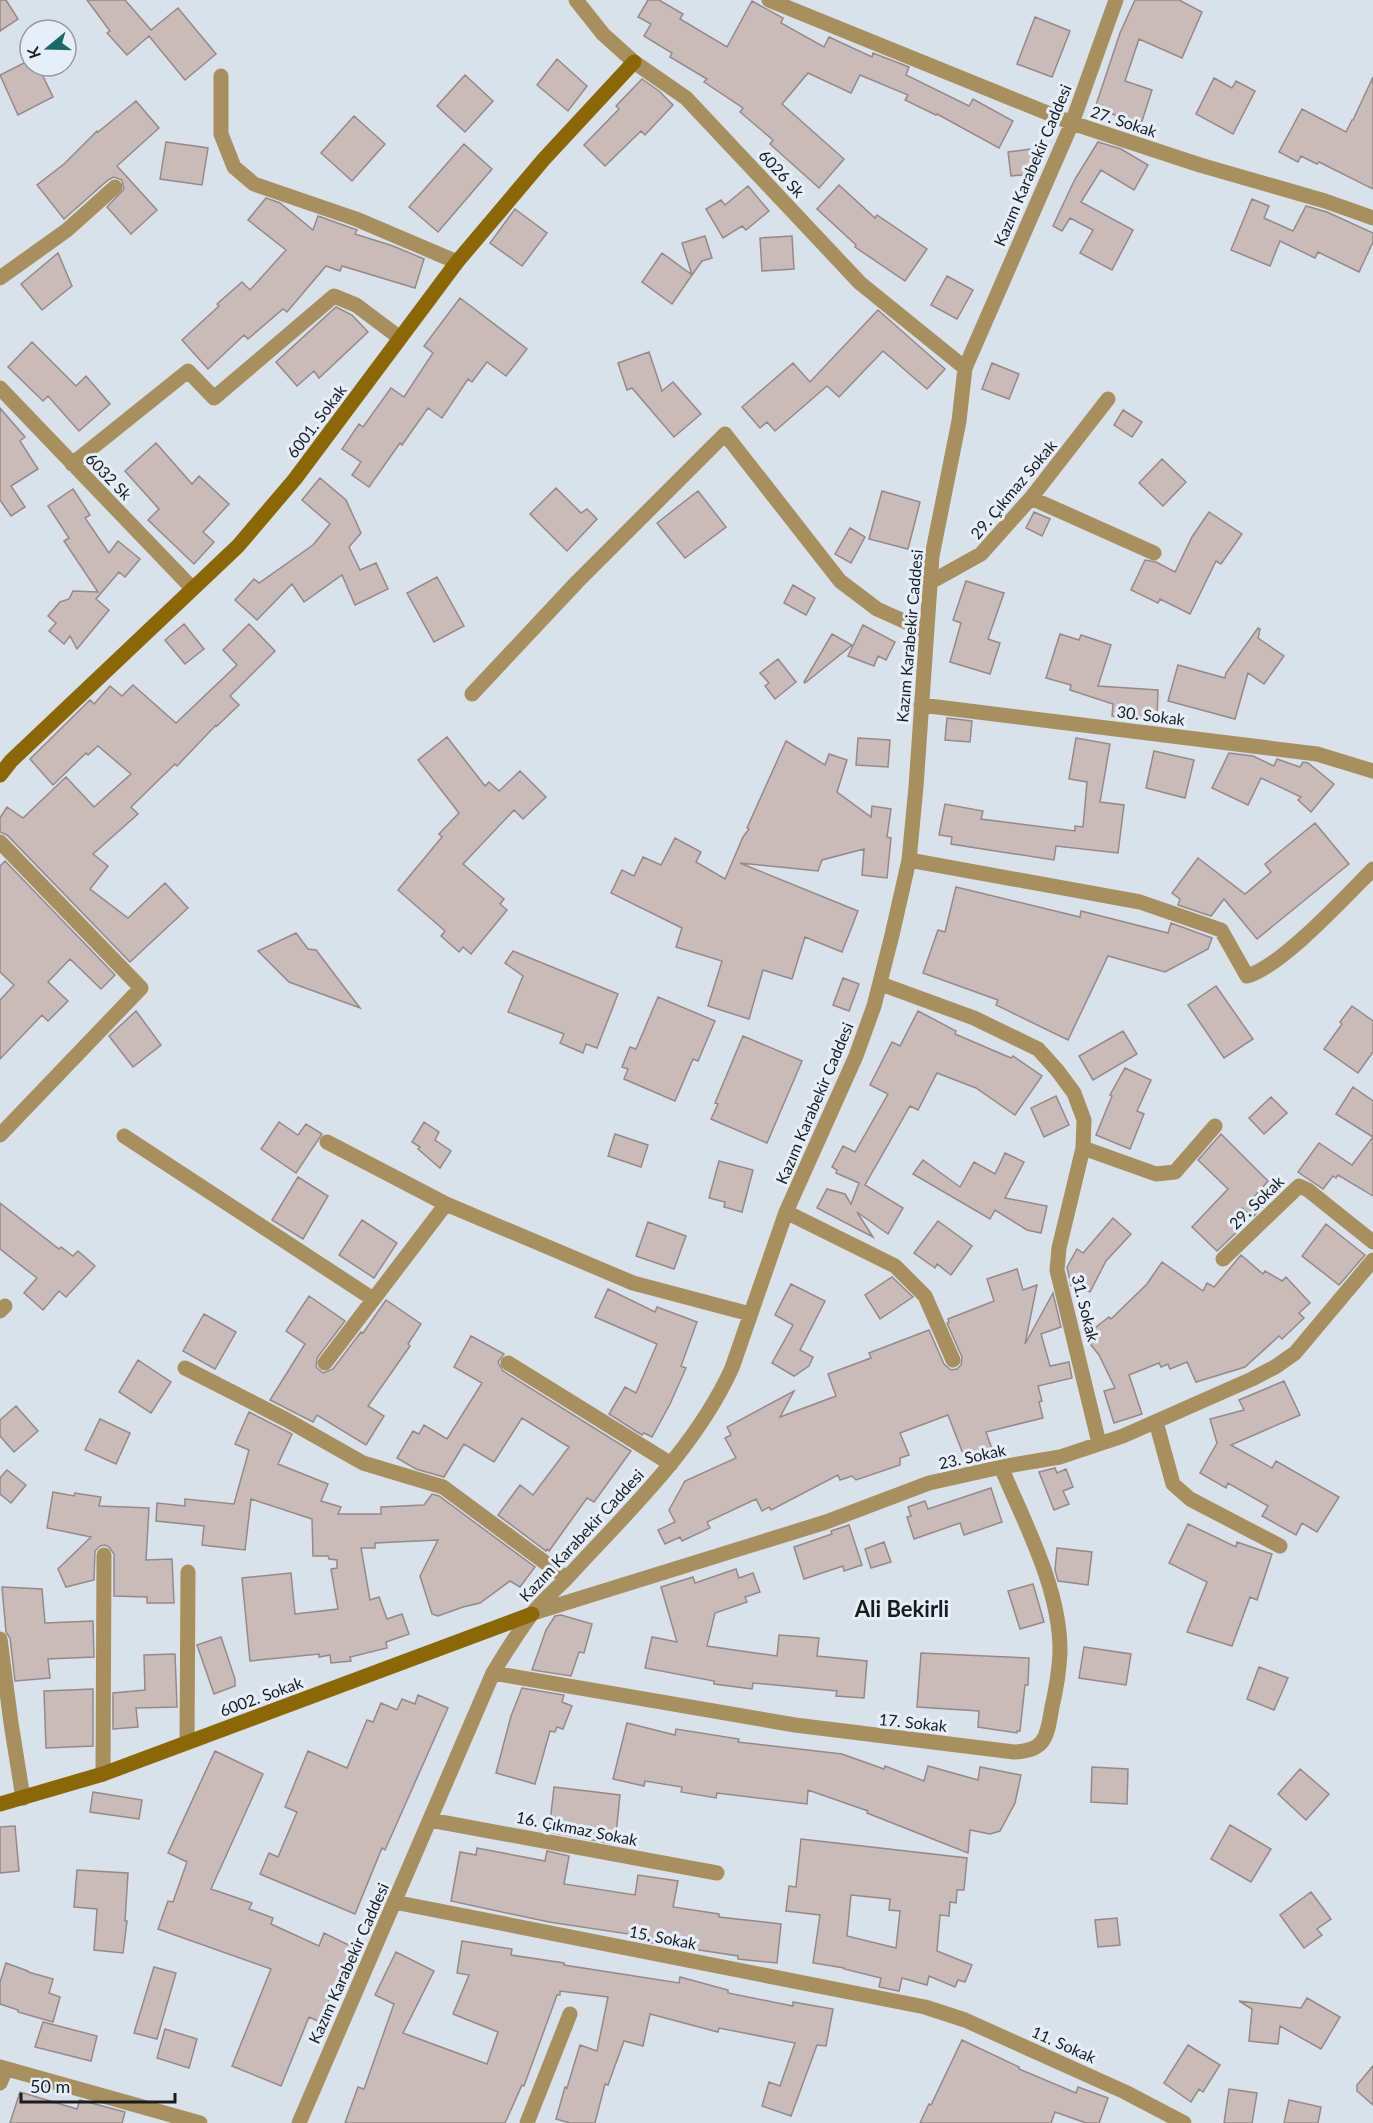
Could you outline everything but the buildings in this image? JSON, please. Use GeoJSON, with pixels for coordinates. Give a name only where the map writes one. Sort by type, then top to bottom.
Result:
{"type":"FeatureCollection","features":[{"type":"Feature","properties":{"kind":"street","name":"6026 Sk"},"geometry":{"type":"LineString","coordinates":[[576,0],[603,34],[634,62],[686,98],[860,283],[965,368]]}},
{"type":"Feature","properties":{"kind":"street","name":"27. Sokak"},"geometry":{"type":"LineString","coordinates":[[769,0],[1072,123],[1200,165],[1307,195],[1373,218]]}},
{"type":"Feature","properties":{"kind":"street","name":"Kazım Karabekir Caddesi"},"geometry":{"type":"LineString","coordinates":[[299,2123],[493,1673],[532,1614],[671,1464],[703,1422],[722,1392],[786,1212],[856,1056],[881,984],[909,860],[932,556],[958,421],[965,368],[1072,123],[1116,0]]}},
{"type":"Feature","properties":{"kind":"street","name":"6001. Sokak"},"geometry":{"type":"LineString","coordinates":[[0,776],[11,761],[238,546],[295,479],[457,262],[544,159],[634,62]]}},
{"type":"Feature","properties":{"kind":"street"},"geometry":{"type":"LineString","coordinates":[[221,76],[221,134],[234,167],[254,184],[356,219],[457,262]]}},
{"type":"Feature","properties":{"kind":"street"},"geometry":{"type":"LineString","coordinates":[[0,278],[67,230],[116,187]]}},
{"type":"Feature","properties":{"kind":"street"},"geometry":{"type":"LineString","coordinates":[[72,464],[188,371],[214,398],[334,296],[356,304],[400,338]]}},
{"type":"Feature","properties":{"kind":"street","name":"6032 Sk"},"geometry":{"type":"LineString","coordinates":[[0,388],[192,588]]}},
{"type":"Feature","properties":{"kind":"street","name":"29. Çıkmaz Sokak"},"geometry":{"type":"LineString","coordinates":[[929,583],[981,554],[1032,498],[1108,399]]}},
{"type":"Feature","properties":{"kind":"street"},"geometry":{"type":"LineString","coordinates":[[472,694],[593,566],[725,434],[840,580],[877,609],[926,631]]}},
{"type":"Feature","properties":{"kind":"street"},"geometry":{"type":"LineString","coordinates":[[1032,498],[1154,553]]}},
{"type":"Feature","properties":{"kind":"street","name":"30. Sokak"},"geometry":{"type":"LineString","coordinates":[[921,705],[1317,754],[1373,771]]}},
{"type":"Feature","properties":{"kind":"street"},"geometry":{"type":"LineString","coordinates":[[0,842],[141,988],[0,1135]]}},
{"type":"Feature","properties":{"kind":"street"},"geometry":{"type":"LineString","coordinates":[[909,860],[1140,902],[1221,930],[1246,976],[1257,973],[1302,938],[1373,869]]}},
{"type":"Feature","properties":{"kind":"street","name":"31. Sokak"},"geometry":{"type":"LineString","coordinates":[[881,984],[974,1018],[1038,1049],[1074,1093],[1084,1120],[1083,1148],[1059,1248],[1057,1270],[1100,1443]]}},
{"type":"Feature","properties":{"kind":"street"},"geometry":{"type":"LineString","coordinates":[[1083,1148],[1156,1174],[1174,1172],[1215,1126]]}},
{"type":"Feature","properties":{"kind":"street"},"geometry":{"type":"LineString","coordinates":[[124,1136],[373,1299]]}},
{"type":"Feature","properties":{"kind":"street"},"geometry":{"type":"LineString","coordinates":[[327,1142],[446,1204],[633,1282],[750,1314]]}},
{"type":"Feature","properties":{"kind":"street","name":"29. Sokak"},"geometry":{"type":"LineString","coordinates":[[1223,1259],[1299,1186],[1308,1190],[1373,1242]]}},
{"type":"Feature","properties":{"kind":"street"},"geometry":{"type":"LineString","coordinates":[[324,1363],[446,1204]]}},
{"type":"Feature","properties":{"kind":"street"},"geometry":{"type":"LineString","coordinates":[[786,1212],[895,1266],[925,1296],[953,1360]]}},
{"type":"Feature","properties":{"kind":"street","name":"23. Sokak"},"geometry":{"type":"LineString","coordinates":[[532,1614],[826,1522],[929,1483],[1060,1457],[1124,1436],[1260,1375],[1295,1353],[1373,1260]]}},
{"type":"Feature","properties":{"kind":"street"},"geometry":{"type":"LineString","coordinates":[[508,1363],[671,1464]]}},
{"type":"Feature","properties":{"kind":"street"},"geometry":{"type":"LineString","coordinates":[[184,1368],[287,1420],[363,1463],[443,1486],[566,1578]]}},
{"type":"Feature","properties":{"kind":"street"},"geometry":{"type":"LineString","coordinates":[[1156,1422],[1173,1485],[1190,1499],[1280,1546]]}},
{"type":"Feature","properties":{"kind":"street","name":"17. Sokak"},"geometry":{"type":"LineString","coordinates":[[493,1673],[795,1725],[1002,1750],[1028,1751],[1038,1747],[1046,1737],[1056,1687],[1060,1652],[1056,1616],[1049,1586],[1001,1467]]}},
{"type":"Feature","properties":{"kind":"street"},"geometry":{"type":"LineString","coordinates":[[103,1774],[104,1556]]}},
{"type":"Feature","properties":{"kind":"street"},"geometry":{"type":"LineString","coordinates":[[187,1742],[188,1572]]}},
{"type":"Feature","properties":{"kind":"street","name":"6002. Sokak"},"geometry":{"type":"LineString","coordinates":[[0,1804],[103,1774],[532,1614]]}},
{"type":"Feature","properties":{"kind":"street"},"geometry":{"type":"LineString","coordinates":[[0,1639],[11,1724],[24,1798]]}},
{"type":"Feature","properties":{"kind":"street","name":"16. Çıkmaz Sokak"},"geometry":{"type":"LineString","coordinates":[[430,1820],[717,1873]]}},
{"type":"Feature","properties":{"kind":"street","name":"15. Sokak"},"geometry":{"type":"LineString","coordinates":[[394,1902],[925,2007]]}},
{"type":"Feature","properties":{"kind":"street","name":"11. Sokak"},"geometry":{"type":"LineString","coordinates":[[925,2007],[965,2020],[1125,2092],[1184,2123]]}},
{"type":"Feature","properties":{"kind":"street"},"geometry":{"type":"LineString","coordinates":[[527,2123],[570,2014]]}},
{"type":"Feature","properties":{"kind":"street"},"geometry":{"type":"LineString","coordinates":[[2,2073],[200,2123]]}},
{"type":"Feature","properties":{"kind":"district","name":"Ali Bekirli"},"geometry":{"type":"Point","coordinates":[902,1608]}}]}
